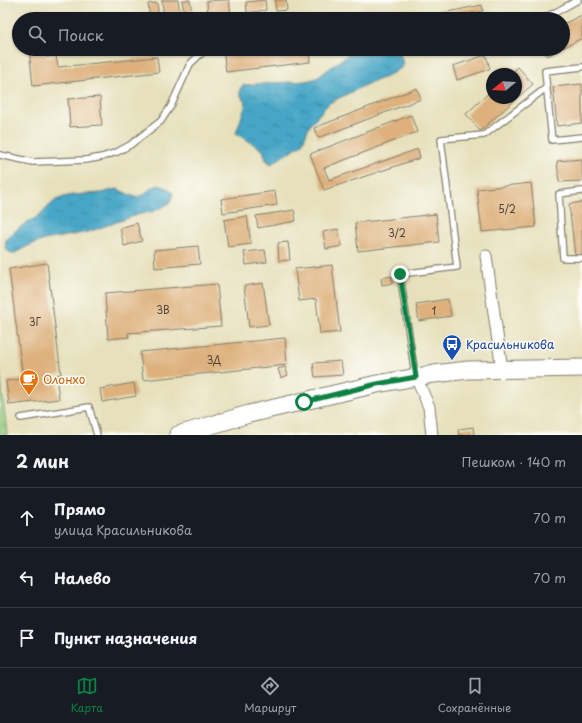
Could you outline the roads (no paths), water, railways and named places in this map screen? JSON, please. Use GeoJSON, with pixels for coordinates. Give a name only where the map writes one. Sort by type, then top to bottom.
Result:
{"type":"FeatureCollection","features":[{"type":"Feature","properties":{"kind":"main road"},"geometry":{"type":"LineString","coordinates":[[178,435],[249,414],[377,384],[416,377],[468,370],[582,368]]}},
{"type":"Feature","properties":{"kind":"street"},"geometry":{"type":"LineString","coordinates":[[486,256],[502,370]]}},
{"type":"Feature","properties":{"kind":"street"},"geometry":{"type":"LineString","coordinates":[[416,377],[429,407],[432,435]]}},
{"type":"Feature","properties":{"kind":"lane"},"geometry":{"type":"LineString","coordinates":[[556,12],[578,0]]}},
{"type":"Feature","properties":{"kind":"lane"},"geometry":{"type":"LineString","coordinates":[[0,155],[33,162],[86,160],[117,152],[130,145],[161,121],[171,106],[190,64],[199,56]]}},
{"type":"Feature","properties":{"kind":"lane"},"geometry":{"type":"LineString","coordinates":[[582,67],[545,71],[552,140],[582,137]]}},
{"type":"Feature","properties":{"kind":"lane"},"geometry":{"type":"LineString","coordinates":[[416,377],[400,274],[457,267],[441,139],[484,135],[546,88]]}},
{"type":"Feature","properties":{"kind":"lane"},"geometry":{"type":"LineString","coordinates":[[582,191],[559,194],[563,258],[582,258]]}},
{"type":"Feature","properties":{"kind":"lane"},"geometry":{"type":"LineString","coordinates":[[21,418],[89,407],[97,435]]}},
{"type":"Feature","properties":{"kind":"water"},"geometry":{"type":"Polygon","coordinates":[[[346,56],[401,56],[403,63],[401,68],[386,77],[371,82],[329,103],[310,125],[302,144],[271,164],[266,160],[263,150],[236,133],[246,104],[240,94],[240,89],[243,85],[306,81],[317,78],[346,56]]]}},
{"type":"Feature","properties":{"kind":"water"},"geometry":{"type":"Polygon","coordinates":[[[158,185],[167,188],[173,193],[170,203],[154,211],[137,215],[88,232],[44,240],[13,254],[5,249],[6,239],[27,222],[36,218],[56,200],[72,195],[101,193],[117,189],[135,197],[144,195],[150,189],[158,185]]]}},
{"type":"Feature","properties":{"kind":"place","name":"Красильникова"},"geometry":{"type":"Point","coordinates":[452,361]}},
{"type":"Feature","properties":{"kind":"place","name":"Олонхо"},"geometry":{"type":"Point","coordinates":[29,396]}}]}
